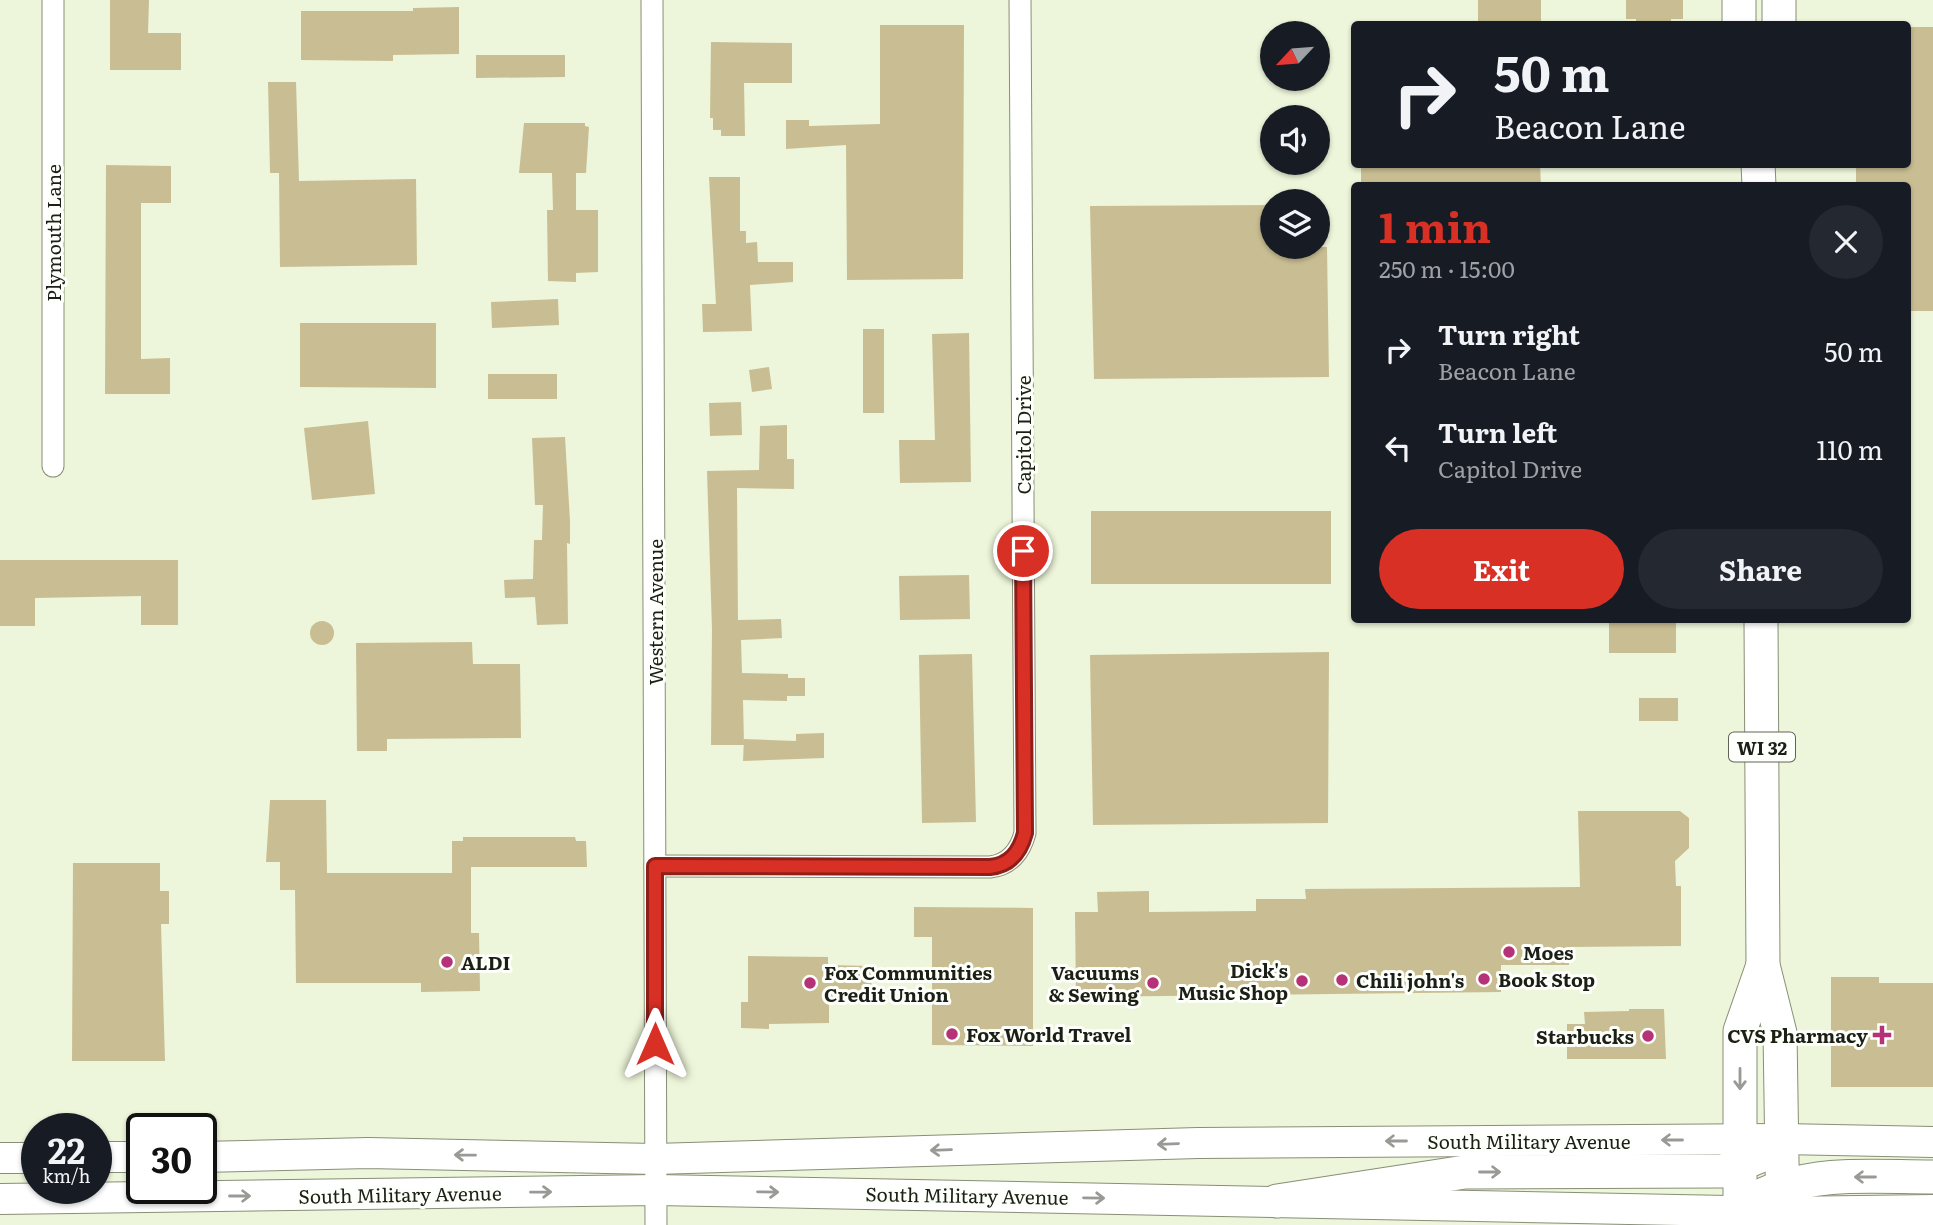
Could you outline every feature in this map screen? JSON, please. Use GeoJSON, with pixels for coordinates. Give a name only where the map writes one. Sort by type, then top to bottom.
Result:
{"type":"FeatureCollection","features":[{"type":"Feature","properties":{"kind":"main road"},"geometry":{"type":"LineString","coordinates":[[1738,21],[1739,0]]}},
{"type":"Feature","properties":{"kind":"main road"},"geometry":{"type":"LineString","coordinates":[[1779,0],[1779,21]]}},
{"type":"Feature","properties":{"kind":"main road","name":"WI 32"},"geometry":{"type":"LineString","coordinates":[[1761,623],[1763,965],[1780,1033],[1783,1208]]}},
{"type":"Feature","properties":{"kind":"main road","name":"WI 32"},"geometry":{"type":"LineString","coordinates":[[1740,1218],[1740,1031],[1763,965]]}},
{"type":"Feature","properties":{"kind":"main road"},"geometry":{"type":"LineString","coordinates":[[1277,1201],[1465,1172],[1703,1173],[1740,1152],[1763,1155],[1783,1139],[1933,1142]]}},
{"type":"Feature","properties":{"kind":"main road","name":"South Military Avenue"},"geometry":{"type":"LineString","coordinates":[[217,1157],[368,1153],[655,1159],[1198,1143],[1740,1152]]}},
{"type":"Feature","properties":{"kind":"main road"},"geometry":{"type":"LineString","coordinates":[[0,1158],[21,1157]]}},
{"type":"Feature","properties":{"kind":"main road"},"geometry":{"type":"LineString","coordinates":[[1783,1208],[1826,1177],[1933,1177]]}},
{"type":"Feature","properties":{"kind":"main road","name":"South Military Avenue"},"geometry":{"type":"LineString","coordinates":[[0,1199],[656,1190],[1277,1201],[1740,1218]]}},
{"type":"Feature","properties":{"kind":"main road"},"geometry":{"type":"LineString","coordinates":[[1740,1218],[1760,1196],[1783,1208],[1933,1210]]}},
{"type":"Feature","properties":{"kind":"street","name":"Plymouth Lane"},"geometry":{"type":"LineString","coordinates":[[53,0],[53,466]]}},
{"type":"Feature","properties":{"kind":"street","name":"Western Avenue"},"geometry":{"type":"LineString","coordinates":[[652,0],[656,1225]]}},
{"type":"Feature","properties":{"kind":"street","name":"Capitol Drive"},"geometry":{"type":"LineString","coordinates":[[655,866],[990,867],[1006,863],[1021,847],[1025,833],[1020,0]]}},
{"type":"Feature","properties":{"kind":"building"},"geometry":{"type":"Polygon","coordinates":[[[110,0],[149,0],[148,33],[181,33],[181,70],[110,70],[110,0]]]}},
{"type":"Feature","properties":{"kind":"building"},"geometry":{"type":"Polygon","coordinates":[[[1478,0],[1541,0],[1541,21],[1478,21],[1478,0]]]}},
{"type":"Feature","properties":{"kind":"building"},"geometry":{"type":"Polygon","coordinates":[[[1626,0],[1683,0],[1683,19],[1626,19],[1626,0]]]}},
{"type":"Feature","properties":{"kind":"building"},"geometry":{"type":"Polygon","coordinates":[[[459,7],[459,54],[393,55],[393,61],[301,60],[301,11],[413,11],[413,8],[459,7]]]}},
{"type":"Feature","properties":{"kind":"building"},"geometry":{"type":"Polygon","coordinates":[[[880,25],[964,25],[963,279],[847,280],[846,145],[786,149],[786,120],[809,120],[809,126],[880,124],[880,25]]]}},
{"type":"Feature","properties":{"kind":"building"},"geometry":{"type":"Polygon","coordinates":[[[1911,27],[1933,27],[1933,311],[1911,311],[1911,182],[1856,182],[1856,168],[1911,168],[1911,27]]]}},
{"type":"Feature","properties":{"kind":"building"},"geometry":{"type":"Polygon","coordinates":[[[711,42],[792,43],[792,83],[744,83],[745,136],[721,136],[721,130],[713,130],[713,118],[710,118],[711,42]]]}},
{"type":"Feature","properties":{"kind":"building"},"geometry":{"type":"Polygon","coordinates":[[[476,55],[565,55],[565,77],[476,78],[476,55]]]}},
{"type":"Feature","properties":{"kind":"building"},"geometry":{"type":"Polygon","coordinates":[[[268,82],[296,82],[299,181],[416,179],[417,265],[280,267],[279,173],[270,173],[268,82]]]}},
{"type":"Feature","properties":{"kind":"building"},"geometry":{"type":"Polygon","coordinates":[[[524,123],[585,123],[585,126],[589,127],[586,173],[576,173],[576,210],[598,210],[598,272],[576,273],[576,282],[548,281],[547,210],[553,210],[552,173],[519,173],[524,123]]]}},
{"type":"Feature","properties":{"kind":"building"},"geometry":{"type":"Polygon","coordinates":[[[106,165],[171,166],[171,203],[141,203],[141,359],[170,358],[170,394],[105,394],[106,165]]]}},
{"type":"Feature","properties":{"kind":"building"},"geometry":{"type":"Polygon","coordinates":[[[1361,168],[1540,168],[1541,182],[1361,182],[1361,168]]]}},
{"type":"Feature","properties":{"kind":"building"},"geometry":{"type":"Polygon","coordinates":[[[709,177],[740,177],[740,231],[746,231],[746,243],[757,242],[758,262],[793,262],[793,282],[750,285],[752,331],[703,332],[702,304],[716,304],[709,177]]]}},
{"type":"Feature","properties":{"kind":"building"},"geometry":{"type":"Polygon","coordinates":[[[1260,205],[1260,259],[1327,259],[1329,377],[1094,379],[1090,206],[1260,205]]]}},
{"type":"Feature","properties":{"kind":"building"},"geometry":{"type":"Polygon","coordinates":[[[558,299],[559,325],[492,328],[491,302],[558,299]]]}},
{"type":"Feature","properties":{"kind":"building"},"geometry":{"type":"Polygon","coordinates":[[[300,323],[436,323],[436,388],[300,387],[300,323]]]}},
{"type":"Feature","properties":{"kind":"building"},"geometry":{"type":"Polygon","coordinates":[[[863,329],[884,329],[884,413],[863,413],[863,329]]]}},
{"type":"Feature","properties":{"kind":"building"},"geometry":{"type":"Polygon","coordinates":[[[969,333],[971,482],[900,483],[899,440],[935,440],[932,334],[969,333]]]}},
{"type":"Feature","properties":{"kind":"building"},"geometry":{"type":"Polygon","coordinates":[[[769,367],[772,389],[752,392],[749,370],[769,367]]]}},
{"type":"Feature","properties":{"kind":"building"},"geometry":{"type":"Polygon","coordinates":[[[488,374],[557,374],[557,399],[488,399],[488,374]]]}},
{"type":"Feature","properties":{"kind":"building"},"geometry":{"type":"Polygon","coordinates":[[[741,402],[742,435],[710,436],[709,403],[741,402]]]}},
{"type":"Feature","properties":{"kind":"building"},"geometry":{"type":"Polygon","coordinates":[[[368,421],[375,494],[312,500],[304,428],[368,421]]]}},
{"type":"Feature","properties":{"kind":"building"},"geometry":{"type":"Polygon","coordinates":[[[787,425],[787,459],[794,459],[794,489],[737,488],[738,620],[781,619],[782,638],[741,640],[742,673],[788,674],[788,678],[805,678],[805,696],[787,696],[787,701],[743,700],[744,745],[711,745],[712,629],[707,471],[759,470],[760,426],[787,425]]]}},
{"type":"Feature","properties":{"kind":"building"},"geometry":{"type":"Polygon","coordinates":[[[565,437],[570,521],[570,544],[567,543],[568,624],[537,625],[535,597],[505,598],[504,580],[533,579],[534,540],[542,540],[543,505],[535,505],[532,438],[565,437]]]}},
{"type":"Feature","properties":{"kind":"building"},"geometry":{"type":"Polygon","coordinates":[[[1091,511],[1331,511],[1331,584],[1091,584],[1091,511]]]}},
{"type":"Feature","properties":{"kind":"building"},"geometry":{"type":"Polygon","coordinates":[[[0,560],[178,560],[178,625],[141,625],[141,596],[35,598],[35,626],[0,626],[0,560]]]}},
{"type":"Feature","properties":{"kind":"building"},"geometry":{"type":"Polygon","coordinates":[[[969,575],[970,619],[900,620],[899,576],[969,575]]]}},
{"type":"Feature","properties":{"kind":"building"},"geometry":{"type":"Polygon","coordinates":[[[322,621],[330,625],[334,633],[330,641],[322,645],[314,641],[310,633],[314,625],[322,621]]]}},
{"type":"Feature","properties":{"kind":"building"},"geometry":{"type":"Polygon","coordinates":[[[1609,623],[1676,623],[1676,653],[1609,653],[1609,623]]]}},
{"type":"Feature","properties":{"kind":"building"},"geometry":{"type":"Polygon","coordinates":[[[472,642],[473,664],[520,664],[521,738],[387,739],[387,751],[357,751],[356,643],[472,642]]]}},
{"type":"Feature","properties":{"kind":"building"},"geometry":{"type":"Polygon","coordinates":[[[1329,652],[1328,823],[1093,825],[1090,655],[1329,652]]]}},
{"type":"Feature","properties":{"kind":"building"},"geometry":{"type":"Polygon","coordinates":[[[972,654],[976,822],[922,823],[919,655],[972,654]]]}},
{"type":"Feature","properties":{"kind":"building"},"geometry":{"type":"Polygon","coordinates":[[[1639,698],[1678,698],[1678,721],[1639,721],[1639,698]]]}},
{"type":"Feature","properties":{"kind":"building"},"geometry":{"type":"Polygon","coordinates":[[[824,733],[824,758],[743,761],[744,739],[796,741],[796,734],[824,733]]]}},
{"type":"Feature","properties":{"kind":"building"},"geometry":{"type":"Polygon","coordinates":[[[270,800],[326,800],[327,873],[452,873],[452,841],[463,841],[463,837],[575,837],[576,841],[586,841],[587,867],[471,867],[471,933],[479,933],[480,991],[421,992],[421,983],[296,983],[295,890],[280,890],[280,862],[266,862],[270,800]]]}},
{"type":"Feature","properties":{"kind":"building"},"geometry":{"type":"Polygon","coordinates":[[[1578,811],[1680,811],[1689,818],[1689,848],[1675,861],[1676,886],[1681,886],[1681,946],[1569,947],[1569,965],[1501,965],[1501,992],[1076,997],[1075,912],[1098,912],[1097,892],[1149,891],[1149,912],[1256,911],[1256,899],[1306,899],[1305,889],[1580,887],[1578,811]]]}},
{"type":"Feature","properties":{"kind":"building"},"geometry":{"type":"Polygon","coordinates":[[[73,863],[160,863],[160,891],[169,891],[169,924],[161,924],[165,1061],[72,1061],[73,863]]]}},
{"type":"Feature","properties":{"kind":"building"},"geometry":{"type":"Polygon","coordinates":[[[914,907],[1033,908],[1033,1046],[932,1045],[932,937],[914,937],[914,907]]]}},
{"type":"Feature","properties":{"kind":"building","name":"Fox Communities Credit Union"},"geometry":{"type":"Polygon","coordinates":[[[748,956],[828,957],[828,965],[871,966],[872,1001],[829,1001],[829,1023],[769,1024],[769,1029],[741,1028],[741,1002],[748,1002],[748,956]]]}},
{"type":"Feature","properties":{"kind":"building","name":"CVS Pharmacy"},"geometry":{"type":"Polygon","coordinates":[[[1831,977],[1879,977],[1879,983],[1933,983],[1933,1087],[1831,1087],[1831,977]]]}},
{"type":"Feature","properties":{"kind":"building"},"geometry":{"type":"Polygon","coordinates":[[[1664,1009],[1666,1059],[1567,1059],[1567,1024],[1585,1024],[1584,1012],[1664,1009]]]}},
{"type":"Feature","properties":{"kind":"place","name":"Moes"},"geometry":{"type":"Point","coordinates":[1509,952]}},
{"type":"Feature","properties":{"kind":"place","name":"ALDI"},"geometry":{"type":"Point","coordinates":[447,962]}},
{"type":"Feature","properties":{"kind":"place","name":"Book Stop"},"geometry":{"type":"Point","coordinates":[1484,979]}},
{"type":"Feature","properties":{"kind":"place","name":"Chili john's"},"geometry":{"type":"Point","coordinates":[1342,980]}},
{"type":"Feature","properties":{"kind":"place","name":"Dick's Music Shop"},"geometry":{"type":"Point","coordinates":[1302,981]}},
{"type":"Feature","properties":{"kind":"place","name":"Fox Communities Credit Union"},"geometry":{"type":"Point","coordinates":[810,983]}},
{"type":"Feature","properties":{"kind":"place","name":"Vacuums & Sewing"},"geometry":{"type":"Point","coordinates":[1153,983]}},
{"type":"Feature","properties":{"kind":"place","name":"Fox World Travel"},"geometry":{"type":"Point","coordinates":[952,1034]}},
{"type":"Feature","properties":{"kind":"place","name":"CVS Pharmacy"},"geometry":{"type":"Point","coordinates":[1882,1035]}},
{"type":"Feature","properties":{"kind":"place","name":"Starbucks"},"geometry":{"type":"Point","coordinates":[1648,1036]}},
{"type":"Feature","properties":{"kind":"route"},"geometry":{"type":"LineString","coordinates":[[655,1044],[655,866],[995,867],[1006,863],[1016,854],[1025,833],[1023,551]]}}]}
